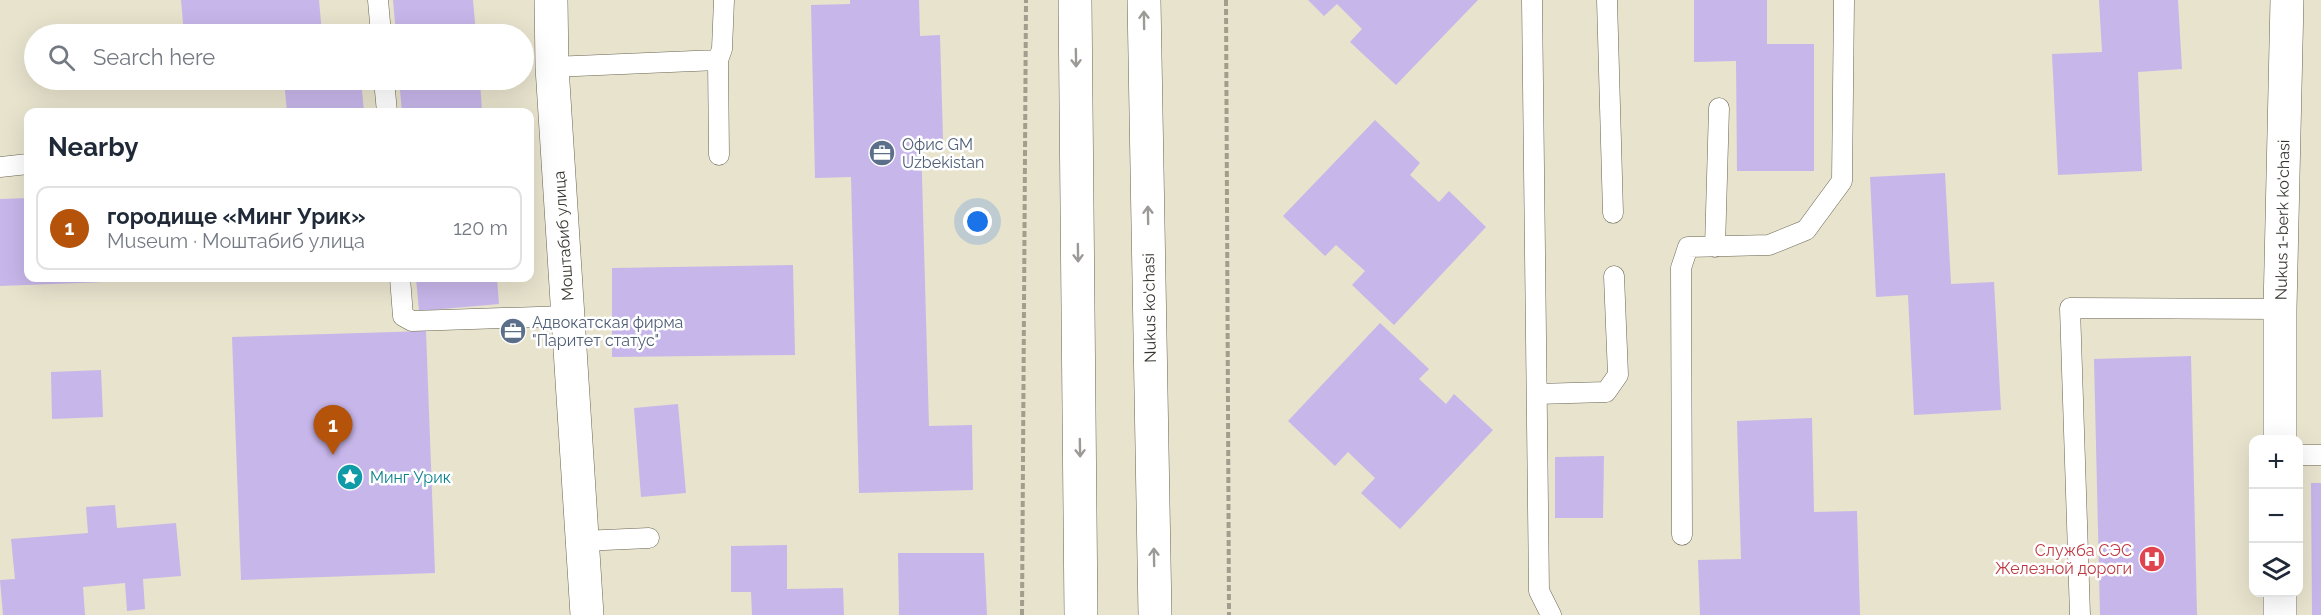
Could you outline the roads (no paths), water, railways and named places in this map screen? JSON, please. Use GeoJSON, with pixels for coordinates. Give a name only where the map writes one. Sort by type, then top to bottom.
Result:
{"type":"FeatureCollection","features":[{"type":"Feature","properties":{"kind":"main road","name":"Моштабиб улица"},"geometry":{"type":"LineString","coordinates":[[551,0],[552,67],[587,615]]}},
{"type":"Feature","properties":{"kind":"main road"},"geometry":{"type":"LineString","coordinates":[[1075,0],[1082,615]]}},
{"type":"Feature","properties":{"kind":"main road","name":"Nukus ko'chasi"},"geometry":{"type":"LineString","coordinates":[[1144,0],[1155,615]]}},
{"type":"Feature","properties":{"kind":"main road","name":"Nukus 1-berk ko'chasi"},"geometry":{"type":"LineString","coordinates":[[2280,435],[2280,309],[2287,0]]}},
{"type":"Feature","properties":{"kind":"main road"},"geometry":{"type":"LineString","coordinates":[[2280,597],[2280,615]]}},
{"type":"Feature","properties":{"kind":"lane"},"geometry":{"type":"LineString","coordinates":[[378,0],[380,24]]}},
{"type":"Feature","properties":{"kind":"lane"},"geometry":{"type":"LineString","coordinates":[[719,155],[718,60],[723,49],[724,0]]}},
{"type":"Feature","properties":{"kind":"lane"},"geometry":{"type":"LineString","coordinates":[[1532,0],[1539,591],[1551,615]]}},
{"type":"Feature","properties":{"kind":"lane"},"geometry":{"type":"LineString","coordinates":[[1607,0],[1613,213]]}},
{"type":"Feature","properties":{"kind":"lane"},"geometry":{"type":"LineString","coordinates":[[1682,535],[1681,268],[1688,247],[1769,245],[1806,230],[1842,181],[1844,0]]}},
{"type":"Feature","properties":{"kind":"lane"},"geometry":{"type":"LineString","coordinates":[[552,67],[718,60]]}},
{"type":"Feature","properties":{"kind":"lane"},"geometry":{"type":"LineString","coordinates":[[385,90],[387,108]]}},
{"type":"Feature","properties":{"kind":"lane"},"geometry":{"type":"LineString","coordinates":[[1715,247],[1719,108]]}},
{"type":"Feature","properties":{"kind":"lane"},"geometry":{"type":"LineString","coordinates":[[0,166],[24,164]]}},
{"type":"Feature","properties":{"kind":"lane"},"geometry":{"type":"LineString","coordinates":[[1537,394],[1606,392],[1618,375],[1614,276]]}},
{"type":"Feature","properties":{"kind":"lane"},"geometry":{"type":"LineString","coordinates":[[400,282],[404,316],[412,321],[568,316]]}},
{"type":"Feature","properties":{"kind":"lane"},"geometry":{"type":"LineString","coordinates":[[2080,615],[2070,308],[2280,309]]}},
{"type":"Feature","properties":{"kind":"lane"},"geometry":{"type":"LineString","coordinates":[[2303,455],[2321,455]]}},
{"type":"Feature","properties":{"kind":"lane"},"geometry":{"type":"LineString","coordinates":[[582,541],[649,538]]}},
{"type":"Feature","properties":{"kind":"place","name":"Офис GM Uzbekistan"},"geometry":{"type":"Point","coordinates":[882,153]}},
{"type":"Feature","properties":{"kind":"place","name":"Адвокатская фирма \"Паритет статус\""},"geometry":{"type":"Point","coordinates":[513,331]}},
{"type":"Feature","properties":{"kind":"place","name":"городище «Минг Урик»"},"geometry":{"type":"Point","coordinates":[333,455]}},
{"type":"Feature","properties":{"kind":"place","name":"Минг Урик"},"geometry":{"type":"Point","coordinates":[350,477]}},
{"type":"Feature","properties":{"kind":"place","name":"Служба СЭС Железной дороги"},"geometry":{"type":"Point","coordinates":[2152,559]}}]}
